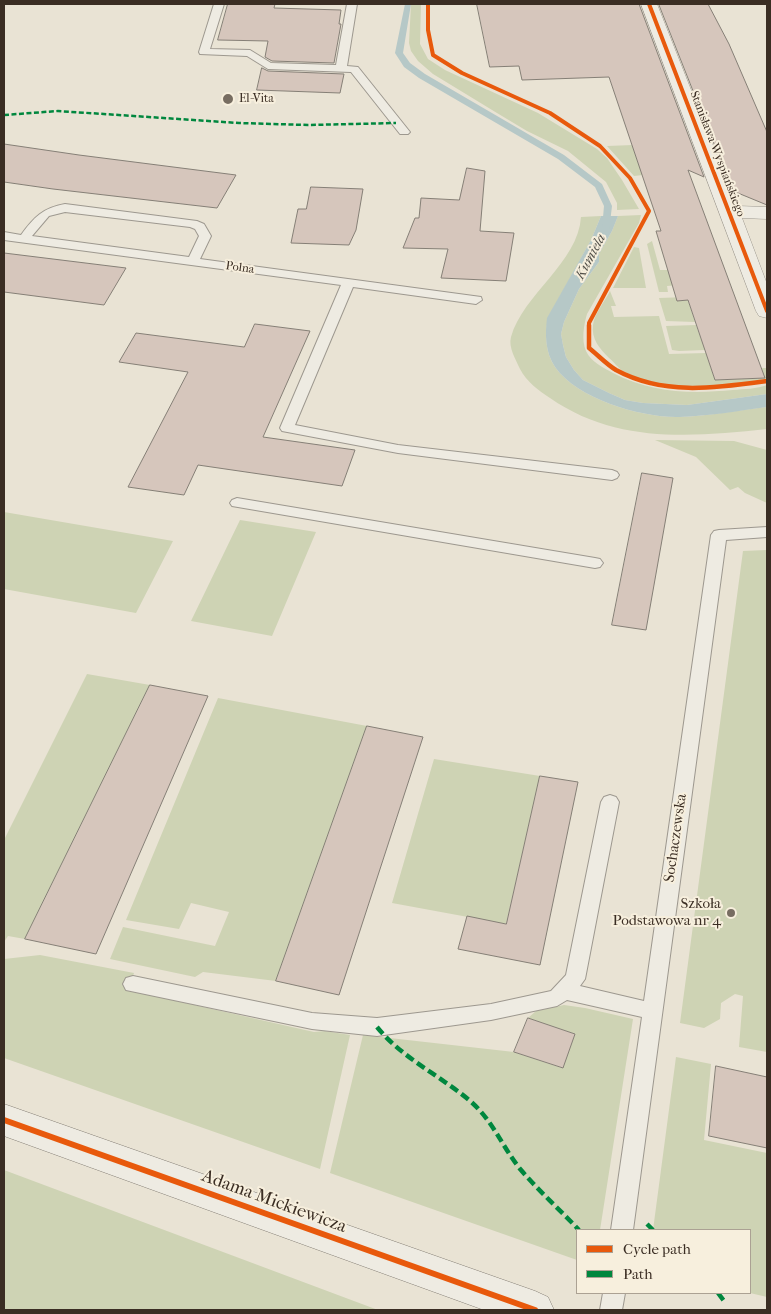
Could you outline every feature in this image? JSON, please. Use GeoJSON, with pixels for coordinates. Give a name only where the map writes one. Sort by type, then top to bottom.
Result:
{"type":"FeatureCollection","features":[{"type":"Feature","properties":{"kind":"street","name":"Stanisława Wyspiańskiego"},"geometry":{"type":"LineString","coordinates":[[649,4],[767,311]]}},
{"type":"Feature","properties":{"kind":"street","name":"Stanisława Wyspiańskiego"},"geometry":{"type":"LineString","coordinates":[[728,212],[767,213]]}},
{"type":"Feature","properties":{"kind":"street","name":"Adama Mickiewicza"},"geometry":{"type":"LineString","coordinates":[[4,1120],[535,1310]]}},
{"type":"Feature","properties":{"kind":"lane"},"geometry":{"type":"LineString","coordinates":[[219,4],[204,52],[250,53],[268,66],[354,69],[404,132]]}},
{"type":"Feature","properties":{"kind":"lane"},"geometry":{"type":"LineString","coordinates":[[341,68],[352,4]]}},
{"type":"Feature","properties":{"kind":"lane"},"geometry":{"type":"LineString","coordinates":[[25,238],[42,214],[65,208],[193,224],[200,227],[205,236],[193,262]]}},
{"type":"Feature","properties":{"kind":"lane","name":"Polna"},"geometry":{"type":"LineString","coordinates":[[4,236],[476,300]]}},
{"type":"Feature","properties":{"kind":"lane"},"geometry":{"type":"LineString","coordinates":[[348,283],[287,428],[398,449],[612,475]]}},
{"type":"Feature","properties":{"kind":"lane"},"geometry":{"type":"LineString","coordinates":[[237,503],[595,563]]}},
{"type":"Feature","properties":{"kind":"lane","name":"Sochaczewska"},"geometry":{"type":"LineString","coordinates":[[622,1229],[719,535],[767,532]]}},
{"type":"Feature","properties":{"kind":"lane"},"geometry":{"type":"LineString","coordinates":[[134,984],[312,1021],[377,1027],[490,1012],[557,998],[575,979],[610,802]]}},
{"type":"Feature","properties":{"kind":"lane"},"geometry":{"type":"LineString","coordinates":[[564,991],[653,1011]]}},
{"type":"Feature","properties":{"kind":"lane"},"geometry":{"type":"LineString","coordinates":[[611,1310],[614,1294]]}},
{"type":"Feature","properties":{"kind":"green space"},"geometry":{"type":"Polygon","coordinates":[[[411,4],[421,4],[420,44],[428,59],[445,70],[538,113],[597,149],[607,158],[639,209],[617,210],[617,203],[606,182],[568,151],[527,131],[497,113],[433,74],[418,61],[411,51],[409,43],[411,4]]]}},
{"type":"Feature","properties":{"kind":"green space"},"geometry":{"type":"Polygon","coordinates":[[[633,145],[643,175],[634,176],[607,146],[633,145]]]}},
{"type":"Feature","properties":{"kind":"green space"},"geometry":{"type":"Polygon","coordinates":[[[641,215],[639,223],[587,314],[583,337],[584,347],[588,355],[613,373],[642,385],[686,392],[702,392],[750,389],[767,385],[767,394],[687,405],[643,403],[625,400],[609,393],[583,380],[574,370],[566,357],[563,345],[561,334],[564,322],[579,289],[599,262],[599,254],[618,216],[641,215]]]}},
{"type":"Feature","properties":{"kind":"green space"},"geometry":{"type":"Polygon","coordinates":[[[601,216],[591,240],[548,318],[547,343],[549,355],[555,367],[578,388],[594,397],[629,410],[647,414],[679,417],[767,407],[767,429],[683,435],[655,434],[628,430],[601,423],[575,413],[546,395],[526,378],[516,362],[510,341],[517,321],[561,264],[578,234],[581,217],[601,216]]]}},
{"type":"Feature","properties":{"kind":"green space"},"geometry":{"type":"Polygon","coordinates":[[[652,241],[660,270],[671,270],[679,285],[667,286],[668,292],[659,292],[647,244],[652,241]]]}},
{"type":"Feature","properties":{"kind":"green space"},"geometry":{"type":"Polygon","coordinates":[[[634,247],[639,248],[646,288],[613,288],[634,247]]]}},
{"type":"Feature","properties":{"kind":"green space"},"geometry":{"type":"Polygon","coordinates":[[[610,291],[616,306],[611,306],[614,317],[659,316],[669,354],[706,353],[715,380],[764,378],[761,368],[767,368],[767,379],[713,386],[676,386],[640,379],[623,371],[602,351],[593,335],[595,316],[610,291]]]}},
{"type":"Feature","properties":{"kind":"green space"},"geometry":{"type":"Polygon","coordinates":[[[687,297],[695,322],[666,321],[659,298],[687,297]]]}},
{"type":"Feature","properties":{"kind":"green space"},"geometry":{"type":"Polygon","coordinates":[[[696,325],[705,350],[672,350],[666,326],[696,325]]]}},
{"type":"Feature","properties":{"kind":"green space"},"geometry":{"type":"Polygon","coordinates":[[[655,440],[734,441],[767,450],[767,503],[745,493],[738,487],[730,490],[696,457],[655,440]]]}},
{"type":"Feature","properties":{"kind":"green space"},"geometry":{"type":"Polygon","coordinates":[[[4,512],[173,541],[136,613],[4,589],[4,512]]]}},
{"type":"Feature","properties":{"kind":"green space"},"geometry":{"type":"Polygon","coordinates":[[[240,520],[316,532],[272,636],[191,621],[240,520]]]}},
{"type":"Feature","properties":{"kind":"green space"},"geometry":{"type":"Polygon","coordinates":[[[767,550],[767,1052],[739,1047],[743,996],[735,994],[721,1003],[720,1019],[704,1028],[680,1023],[743,551],[767,550]]]}},
{"type":"Feature","properties":{"kind":"green space"},"geometry":{"type":"Polygon","coordinates":[[[87,674],[150,685],[25,939],[8,936],[4,942],[4,840],[87,674]]]}},
{"type":"Feature","properties":{"kind":"green space"},"geometry":{"type":"Polygon","coordinates":[[[218,698],[367,726],[276,981],[203,972],[195,977],[110,959],[123,927],[215,946],[229,912],[191,903],[179,929],[126,920],[218,698]]]}},
{"type":"Feature","properties":{"kind":"green space"},"geometry":{"type":"Polygon","coordinates":[[[434,759],[540,776],[506,924],[392,903],[434,759]]]}},
{"type":"Feature","properties":{"kind":"green space"},"geometry":{"type":"Polygon","coordinates":[[[40,955],[134,973],[128,990],[314,1032],[325,1031],[350,1035],[320,1169],[4,1058],[4,959],[40,955]]]}},
{"type":"Feature","properties":{"kind":"green space"},"geometry":{"type":"Polygon","coordinates":[[[564,1005],[633,1019],[600,1229],[576,1229],[576,1260],[330,1173],[363,1035],[514,1052],[562,1068],[575,1034],[528,1018],[536,1011],[564,1005]]]}},
{"type":"Feature","properties":{"kind":"green space"},"geometry":{"type":"Polygon","coordinates":[[[676,1057],[711,1064],[704,1140],[767,1153],[767,1297],[751,1293],[751,1229],[653,1229],[676,1057]]]}},
{"type":"Feature","properties":{"kind":"green space"},"geometry":{"type":"Polygon","coordinates":[[[4,1170],[378,1310],[4,1310],[4,1170]]]}},
{"type":"Feature","properties":{"kind":"water"},"geometry":{"type":"Polygon","coordinates":[[[601,216],[618,216],[599,254],[599,262],[579,289],[564,322],[561,334],[566,357],[574,370],[583,380],[625,400],[643,403],[687,405],[767,394],[767,407],[679,417],[647,414],[629,410],[594,397],[565,378],[555,367],[546,343],[547,318],[591,240],[601,216]]]}},
{"type":"Feature","properties":{"kind":"building"},"geometry":{"type":"Polygon","coordinates":[[[228,4],[275,4],[274,8],[341,10],[339,24],[341,24],[334,63],[272,61],[265,57],[268,41],[218,40],[228,4]]]}},
{"type":"Feature","properties":{"kind":"building"},"geometry":{"type":"Polygon","coordinates":[[[477,4],[639,4],[704,177],[688,170],[765,378],[715,380],[688,300],[677,301],[656,231],[661,231],[609,77],[522,80],[519,66],[490,67],[477,4]]]}},
{"type":"Feature","properties":{"kind":"building"},"geometry":{"type":"Polygon","coordinates":[[[659,4],[708,4],[729,44],[767,132],[767,205],[733,191],[659,4]]]}},
{"type":"Feature","properties":{"kind":"building"},"geometry":{"type":"Polygon","coordinates":[[[262,68],[268,71],[344,74],[340,93],[257,90],[262,68]]]}},
{"type":"Feature","properties":{"kind":"building"},"geometry":{"type":"Polygon","coordinates":[[[4,144],[236,175],[217,208],[53,189],[4,182],[4,144]]]}},
{"type":"Feature","properties":{"kind":"building"},"geometry":{"type":"Polygon","coordinates":[[[467,168],[485,171],[480,231],[514,233],[506,281],[441,278],[448,249],[403,248],[415,218],[419,218],[421,198],[459,200],[467,168]]]}},
{"type":"Feature","properties":{"kind":"building"},"geometry":{"type":"Polygon","coordinates":[[[311,187],[363,189],[356,230],[349,245],[291,243],[298,209],[306,209],[311,187]]]}},
{"type":"Feature","properties":{"kind":"building"},"geometry":{"type":"Polygon","coordinates":[[[4,253],[126,268],[104,305],[4,292],[4,253]]]}},
{"type":"Feature","properties":{"kind":"building"},"geometry":{"type":"Polygon","coordinates":[[[255,324],[310,331],[263,437],[355,450],[342,486],[198,465],[184,495],[128,487],[188,372],[119,362],[136,333],[244,347],[255,324]]]}},
{"type":"Feature","properties":{"kind":"building"},"geometry":{"type":"Polygon","coordinates":[[[642,473],[673,478],[646,630],[612,625],[642,473]]]}},
{"type":"Feature","properties":{"kind":"building"},"geometry":{"type":"Polygon","coordinates":[[[150,685],[208,696],[96,954],[25,939],[150,685]]]}},
{"type":"Feature","properties":{"kind":"building"},"geometry":{"type":"Polygon","coordinates":[[[367,726],[423,737],[339,995],[276,981],[367,726]]]}},
{"type":"Feature","properties":{"kind":"building"},"geometry":{"type":"Polygon","coordinates":[[[540,776],[578,782],[540,965],[458,949],[467,916],[506,924],[540,776]]]}},
{"type":"Feature","properties":{"kind":"building"},"geometry":{"type":"Polygon","coordinates":[[[528,1018],[575,1034],[563,1068],[514,1052],[528,1018]]]}},
{"type":"Feature","properties":{"kind":"building"},"geometry":{"type":"Polygon","coordinates":[[[716,1066],[767,1077],[767,1148],[709,1136],[716,1066]]]}},
{"type":"Feature","properties":{"kind":"waterway","name":"Kumiela"},"geometry":{"type":"LineString","coordinates":[[408,4],[399,53],[407,65],[422,76],[561,157],[599,186],[608,206],[606,229]]}},
{"type":"Feature","properties":{"kind":"marked path"},"geometry":{"type":"LineString","coordinates":[[4,115],[58,111],[239,123],[308,125],[396,123]]}},
{"type":"Feature","properties":{"kind":"marked path"},"geometry":{"type":"LineString","coordinates":[[377,1027],[386,1038],[427,1071],[469,1100],[490,1121],[520,1169],[578,1229]]}},
{"type":"Feature","properties":{"kind":"marked path"},"geometry":{"type":"LineString","coordinates":[[647,1224],[652,1229]]}},
{"type":"Feature","properties":{"kind":"marked path"},"geometry":{"type":"LineString","coordinates":[[719,1294],[724,1301]]}},
{"type":"Feature","properties":{"kind":"cycle path"},"geometry":{"type":"LineString","coordinates":[[428,4],[429,42],[433,55],[462,73],[550,113],[600,146],[630,178],[649,211],[589,323],[589,348],[615,369],[644,382],[671,388],[718,388],[767,381]]}},
{"type":"Feature","properties":{"kind":"cycle path"},"geometry":{"type":"LineString","coordinates":[[649,4],[767,311]]}},
{"type":"Feature","properties":{"kind":"cycle path"},"geometry":{"type":"LineString","coordinates":[[4,1120],[535,1310]]}},
{"type":"Feature","properties":{"kind":"place","name":"El-Vita"},"geometry":{"type":"Point","coordinates":[228,99]}},
{"type":"Feature","properties":{"kind":"place","name":"Szkoła Podstawowa nr 4"},"geometry":{"type":"Point","coordinates":[731,913]}}]}
